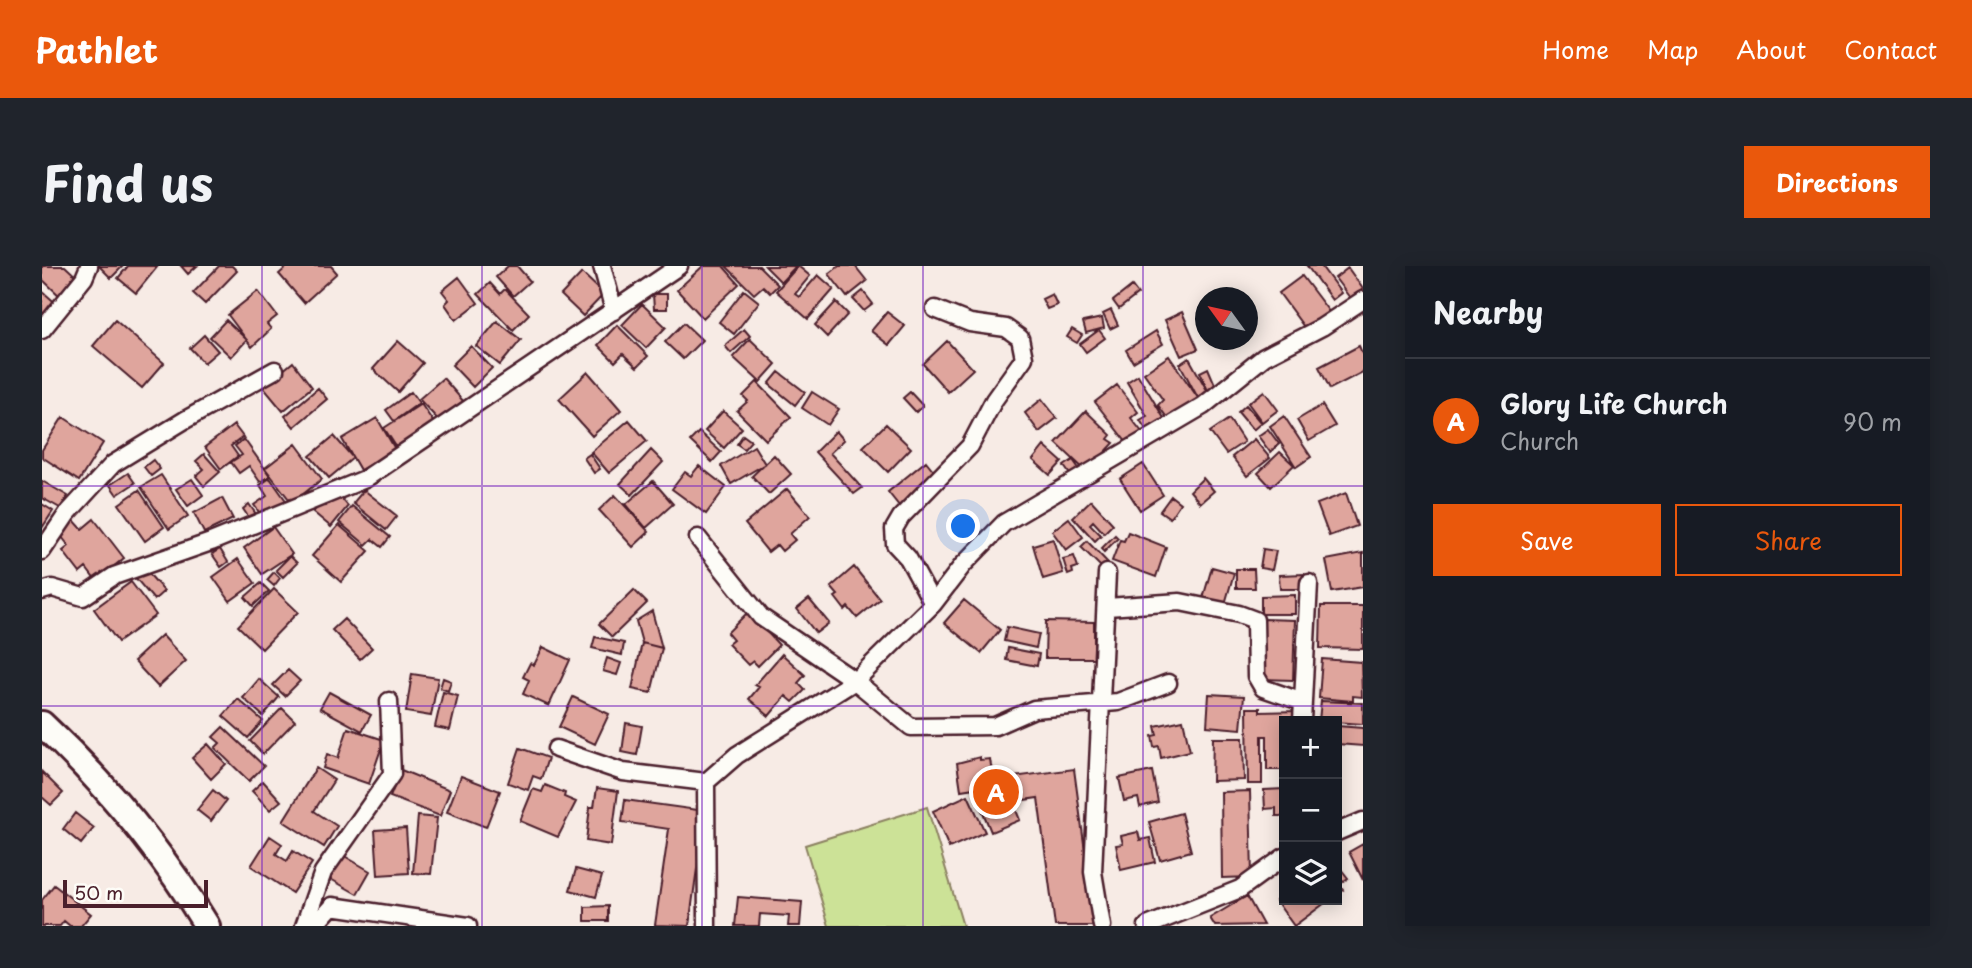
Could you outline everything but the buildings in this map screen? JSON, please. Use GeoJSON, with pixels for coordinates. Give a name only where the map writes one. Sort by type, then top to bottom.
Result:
{"type":"FeatureCollection","features":[{"type":"Feature","properties":{"kind":"main road"},"geometry":{"type":"LineString","coordinates":[[42,724],[108,792],[188,894],[207,926]]}},
{"type":"Feature","properties":{"kind":"street"},"geometry":{"type":"LineString","coordinates":[[602,266],[614,311]]}},
{"type":"Feature","properties":{"kind":"street"},"geometry":{"type":"LineString","coordinates":[[42,592],[52,588],[83,597],[114,576],[211,542],[365,478],[679,266]]}},
{"type":"Feature","properties":{"kind":"street"},"geometry":{"type":"LineString","coordinates":[[42,330],[82,270]]}},
{"type":"Feature","properties":{"kind":"street"},"geometry":{"type":"LineString","coordinates":[[556,749],[623,772],[706,782],[737,755],[855,681],[933,604],[963,565],[1004,523],[1203,406],[1264,357],[1322,327],[1363,300]]}},
{"type":"Feature","properties":{"kind":"street"},"geometry":{"type":"LineString","coordinates":[[933,604],[908,558],[895,544],[894,529],[901,517],[970,446],[994,400],[1024,358],[1020,338],[1006,328],[970,323],[935,309]]}},
{"type":"Feature","properties":{"kind":"street"},"geometry":{"type":"LineString","coordinates":[[42,551],[67,514],[113,464],[275,370]]}},
{"type":"Feature","properties":{"kind":"street"},"geometry":{"type":"LineString","coordinates":[[698,538],[761,617],[855,681],[911,727],[995,726],[1034,709],[1118,702],[1168,683]]}},
{"type":"Feature","properties":{"kind":"street"},"geometry":{"type":"LineString","coordinates":[[1102,926],[1093,872],[1107,573]]}},
{"type":"Feature","properties":{"kind":"street"},"geometry":{"type":"LineString","coordinates":[[1302,716],[1309,583]]}},
{"type":"Feature","properties":{"kind":"street"},"geometry":{"type":"LineString","coordinates":[[1107,607],[1180,602],[1239,614],[1255,620],[1256,677],[1263,688],[1303,702]]}},
{"type":"Feature","properties":{"kind":"street"},"geometry":{"type":"LineString","coordinates":[[304,926],[323,872],[392,774],[389,701]]}},
{"type":"Feature","properties":{"kind":"street"},"geometry":{"type":"LineString","coordinates":[[706,782],[707,926]]}},
{"type":"Feature","properties":{"kind":"street"},"geometry":{"type":"LineString","coordinates":[[1342,830],[1363,821]]}},
{"type":"Feature","properties":{"kind":"street"},"geometry":{"type":"LineString","coordinates":[[1147,926],[1240,889],[1279,861]]}},
{"type":"Feature","properties":{"kind":"street"},"geometry":{"type":"LineString","coordinates":[[314,926],[332,906],[468,926]]}},
{"type":"Feature","properties":{"kind":"green space"},"geometry":{"type":"Polygon","coordinates":[[[927,807],[963,926],[829,926],[805,845],[927,807]]]}},
{"type":"Feature","properties":{"kind":"place","name":"Glory Life Church"},"geometry":{"type":"Point","coordinates":[996,792]}}]}
